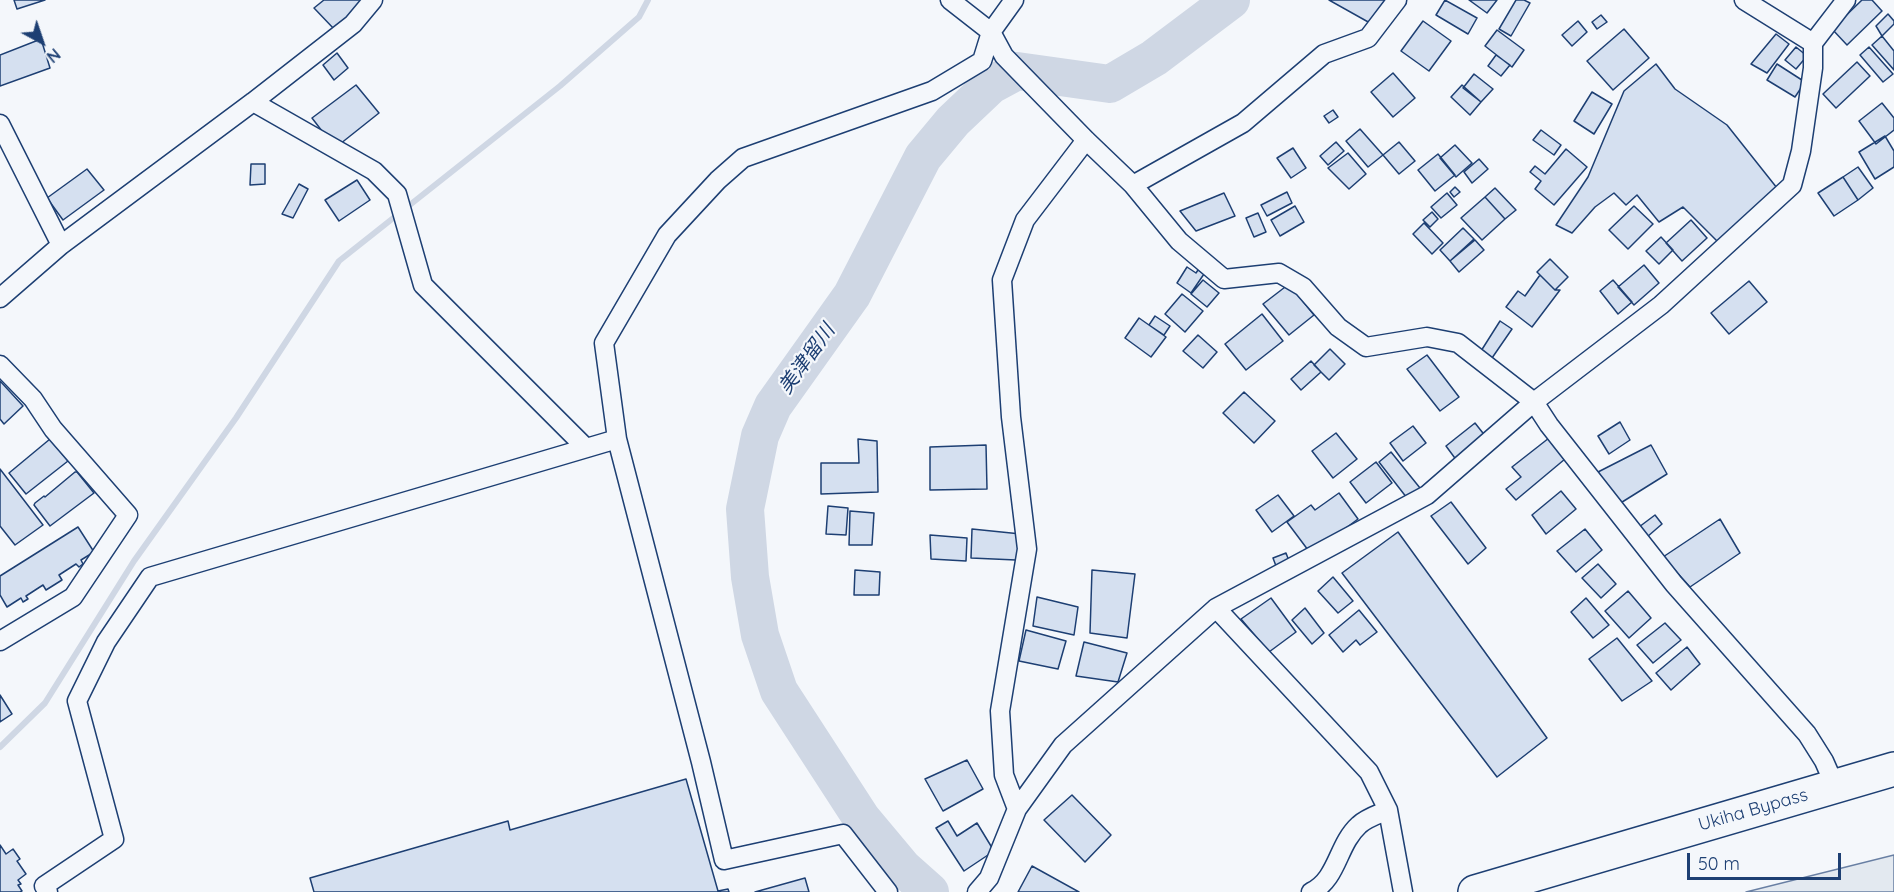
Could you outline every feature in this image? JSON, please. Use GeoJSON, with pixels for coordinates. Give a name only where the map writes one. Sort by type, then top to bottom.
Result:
{"type":"FeatureCollection","features":[{"type":"Feature","properties":{"kind":"highway","name":"Ukiha Bypass"},"geometry":{"type":"LineString","coordinates":[[1475,892],[1894,769]]}},
{"type":"Feature","properties":{"kind":"street"},"geometry":{"type":"LineString","coordinates":[[0,298],[61,245],[253,102],[353,24],[374,0]]}},
{"type":"Feature","properties":{"kind":"street"},"geometry":{"type":"LineString","coordinates":[[950,0],[991,32],[1004,56],[1133,185],[1179,241],[1224,279],[1279,273],[1303,287],[1338,327],[1366,346],[1427,337],[1458,343],[1534,402],[1674,584],[1807,734],[1824,761],[1835,786]]}},
{"type":"Feature","properties":{"kind":"street"},"geometry":{"type":"LineString","coordinates":[[888,892],[843,834],[724,860],[701,762],[617,439],[604,343],[668,235],[717,180],[743,158],[932,91],[982,61],[991,32],[1014,0]]}},
{"type":"Feature","properties":{"kind":"street"},"geometry":{"type":"LineString","coordinates":[[1133,185],[1243,123],[1324,54],[1368,38],[1397,0]]}},
{"type":"Feature","properties":{"kind":"street"},"geometry":{"type":"LineString","coordinates":[[1744,0],[1813,43]]}},
{"type":"Feature","properties":{"kind":"street"},"geometry":{"type":"LineString","coordinates":[[983,885],[1017,809],[1064,745],[1216,608],[1427,495],[1534,402],[1661,305],[1792,185],[1801,151],[1814,68],[1813,43],[1846,0]]}},
{"type":"Feature","properties":{"kind":"street"},"geometry":{"type":"LineString","coordinates":[[253,102],[374,171],[397,194],[423,285],[585,447]]}},
{"type":"Feature","properties":{"kind":"street"},"geometry":{"type":"LineString","coordinates":[[0,124],[61,245]]}},
{"type":"Feature","properties":{"kind":"street"},"geometry":{"type":"LineString","coordinates":[[1017,809],[1004,775],[1000,711],[1027,549],[1011,417],[1002,280],[1025,220],[1086,140]]}},
{"type":"Feature","properties":{"kind":"street"},"geometry":{"type":"LineString","coordinates":[[0,365],[33,399],[53,429],[128,515],[73,597],[0,641]]}},
{"type":"Feature","properties":{"kind":"street"},"geometry":{"type":"LineString","coordinates":[[48,892],[44,886],[114,839],[77,701],[106,642],[150,576],[617,439]]}},
{"type":"Feature","properties":{"kind":"street"},"geometry":{"type":"LineString","coordinates":[[1216,608],[1369,772],[1388,810],[1403,892]]}},
{"type":"Feature","properties":{"kind":"street"},"geometry":{"type":"LineString","coordinates":[[1311,892],[1328,880],[1345,845],[1359,825],[1388,810]]}},
{"type":"Feature","properties":{"kind":"shaded area"},"geometry":{"type":"Polygon","coordinates":[[[1894,855],[1894,892],[1746,892],[1894,855]]]}},
{"type":"Feature","properties":{"kind":"building"},"geometry":{"type":"Polygon","coordinates":[[[14,0],[45,0],[17,9],[14,0]]]}},
{"type":"Feature","properties":{"kind":"building"},"geometry":{"type":"Polygon","coordinates":[[[324,0],[361,0],[364,4],[335,30],[314,8],[324,0]]]}},
{"type":"Feature","properties":{"kind":"building"},"geometry":{"type":"Polygon","coordinates":[[[1329,0],[1385,0],[1370,23],[1329,0]]]}},
{"type":"Feature","properties":{"kind":"building"},"geometry":{"type":"Polygon","coordinates":[[[1445,0],[1477,18],[1468,34],[1436,15],[1445,0]]]}},
{"type":"Feature","properties":{"kind":"building"},"geometry":{"type":"Polygon","coordinates":[[[1469,0],[1497,0],[1487,13],[1469,0]]]}},
{"type":"Feature","properties":{"kind":"building"},"geometry":{"type":"Polygon","coordinates":[[[1516,0],[1530,3],[1511,36],[1499,29],[1516,0]]]}},
{"type":"Feature","properties":{"kind":"building"},"geometry":{"type":"Polygon","coordinates":[[[1862,0],[1872,0],[1882,11],[1847,45],[1832,29],[1862,0]]]}},
{"type":"Feature","properties":{"kind":"building"},"geometry":{"type":"Polygon","coordinates":[[[1888,14],[1894,24],[1882,36],[1876,26],[1888,14]]]}},
{"type":"Feature","properties":{"kind":"building"},"geometry":{"type":"Polygon","coordinates":[[[1601,15],[1607,22],[1597,29],[1592,22],[1601,15]]]}},
{"type":"Feature","properties":{"kind":"building"},"geometry":{"type":"Polygon","coordinates":[[[1423,21],[1451,41],[1429,71],[1401,51],[1423,21]]]}},
{"type":"Feature","properties":{"kind":"building"},"geometry":{"type":"Polygon","coordinates":[[[1578,21],[1587,32],[1572,46],[1562,35],[1578,21]]]}},
{"type":"Feature","properties":{"kind":"building"},"geometry":{"type":"Polygon","coordinates":[[[1624,29],[1649,58],[1613,90],[1587,61],[1624,29]]]}},
{"type":"Feature","properties":{"kind":"building"},"geometry":{"type":"Polygon","coordinates":[[[1497,30],[1524,50],[1512,67],[1485,46],[1497,30]]]}},
{"type":"Feature","properties":{"kind":"building"},"geometry":{"type":"Polygon","coordinates":[[[1776,34],[1789,44],[1767,73],[1751,64],[1776,34]]]}},
{"type":"Feature","properties":{"kind":"building"},"geometry":{"type":"Polygon","coordinates":[[[1882,36],[1894,51],[1894,70],[1872,45],[1882,36]]]}},
{"type":"Feature","properties":{"kind":"building"},"geometry":{"type":"Polygon","coordinates":[[[41,39],[50,68],[0,86],[0,55],[41,39]]]}},
{"type":"Feature","properties":{"kind":"building"},"geometry":{"type":"Polygon","coordinates":[[[1796,47],[1807,56],[1796,69],[1785,60],[1796,47]]]}},
{"type":"Feature","properties":{"kind":"building"},"geometry":{"type":"Polygon","coordinates":[[[1869,47],[1893,74],[1883,82],[1860,55],[1869,47]]]}},
{"type":"Feature","properties":{"kind":"building"},"geometry":{"type":"Polygon","coordinates":[[[337,53],[348,68],[334,80],[323,65],[337,53]]]}},
{"type":"Feature","properties":{"kind":"building"},"geometry":{"type":"Polygon","coordinates":[[[1496,55],[1510,65],[1501,76],[1488,66],[1496,55]]]}},
{"type":"Feature","properties":{"kind":"building"},"geometry":{"type":"Polygon","coordinates":[[[1857,62],[1870,76],[1836,108],[1823,94],[1857,62]]]}},
{"type":"Feature","properties":{"kind":"building"},"geometry":{"type":"Polygon","coordinates":[[[1656,64],[1675,89],[1727,125],[1777,188],[1718,242],[1683,207],[1659,222],[1637,195],[1626,205],[1614,193],[1595,207],[1572,233],[1556,225],[1588,177],[1624,91],[1656,64]]]}},
{"type":"Feature","properties":{"kind":"building"},"geometry":{"type":"Polygon","coordinates":[[[1777,64],[1805,82],[1795,97],[1767,80],[1777,64]]]}},
{"type":"Feature","properties":{"kind":"building"},"geometry":{"type":"Polygon","coordinates":[[[1393,73],[1415,98],[1393,117],[1371,92],[1393,73]]]}},
{"type":"Feature","properties":{"kind":"building"},"geometry":{"type":"Polygon","coordinates":[[[1474,74],[1493,89],[1481,102],[1463,88],[1474,74]]]}},
{"type":"Feature","properties":{"kind":"building"},"geometry":{"type":"Polygon","coordinates":[[[356,85],[379,113],[335,148],[312,118],[356,85]]]}},
{"type":"Feature","properties":{"kind":"building"},"geometry":{"type":"Polygon","coordinates":[[[1462,85],[1481,102],[1470,115],[1451,97],[1462,85]]]}},
{"type":"Feature","properties":{"kind":"building"},"geometry":{"type":"Polygon","coordinates":[[[1592,92],[1612,104],[1594,134],[1574,121],[1592,92]]]}},
{"type":"Feature","properties":{"kind":"building"},"geometry":{"type":"Polygon","coordinates":[[[1882,103],[1894,118],[1894,130],[1876,144],[1859,121],[1882,103]]]}},
{"type":"Feature","properties":{"kind":"building"},"geometry":{"type":"Polygon","coordinates":[[[1333,110],[1338,117],[1329,123],[1324,116],[1333,110]]]}},
{"type":"Feature","properties":{"kind":"building"},"geometry":{"type":"Polygon","coordinates":[[[1360,129],[1383,155],[1368,167],[1346,141],[1360,129]]]}},
{"type":"Feature","properties":{"kind":"building"},"geometry":{"type":"Polygon","coordinates":[[[1541,130],[1561,145],[1554,155],[1533,140],[1541,130]]]}},
{"type":"Feature","properties":{"kind":"building"},"geometry":{"type":"Polygon","coordinates":[[[1885,136],[1894,151],[1894,167],[1875,179],[1859,152],[1885,136]]]}},
{"type":"Feature","properties":{"kind":"building"},"geometry":{"type":"Polygon","coordinates":[[[1336,142],[1344,151],[1328,165],[1320,156],[1336,142]]]}},
{"type":"Feature","properties":{"kind":"building"},"geometry":{"type":"Polygon","coordinates":[[[1399,142],[1415,161],[1399,174],[1383,155],[1399,142]]]}},
{"type":"Feature","properties":{"kind":"building"},"geometry":{"type":"Polygon","coordinates":[[[1455,145],[1472,163],[1456,177],[1440,158],[1455,145]]]}},
{"type":"Feature","properties":{"kind":"building"},"geometry":{"type":"Polygon","coordinates":[[[1293,148],[1306,168],[1291,178],[1277,158],[1293,148]]]}},
{"type":"Feature","properties":{"kind":"building"},"geometry":{"type":"Polygon","coordinates":[[[1566,149],[1587,167],[1554,205],[1535,189],[1541,181],[1530,172],[1535,166],[1545,174],[1566,149]]]}},
{"type":"Feature","properties":{"kind":"building"},"geometry":{"type":"Polygon","coordinates":[[[1348,153],[1366,174],[1349,189],[1328,168],[1348,153]]]}},
{"type":"Feature","properties":{"kind":"building"},"geometry":{"type":"Polygon","coordinates":[[[1438,154],[1455,175],[1435,191],[1418,170],[1438,154]]]}},
{"type":"Feature","properties":{"kind":"building"},"geometry":{"type":"Polygon","coordinates":[[[1479,159],[1488,169],[1472,183],[1464,172],[1479,159]]]}},
{"type":"Feature","properties":{"kind":"building"},"geometry":{"type":"Polygon","coordinates":[[[251,164],[265,164],[265,184],[250,185],[251,164]]]}},
{"type":"Feature","properties":{"kind":"building"},"geometry":{"type":"Polygon","coordinates":[[[1858,167],[1873,188],[1858,200],[1843,177],[1858,167]]]}},
{"type":"Feature","properties":{"kind":"building"},"geometry":{"type":"Polygon","coordinates":[[[87,169],[104,190],[63,220],[47,198],[87,169]]]}},
{"type":"Feature","properties":{"kind":"building"},"geometry":{"type":"Polygon","coordinates":[[[1843,177],[1858,200],[1834,216],[1818,193],[1843,177]]]}},
{"type":"Feature","properties":{"kind":"building"},"geometry":{"type":"Polygon","coordinates":[[[357,180],[370,200],[339,221],[325,200],[357,180]]]}},
{"type":"Feature","properties":{"kind":"building"},"geometry":{"type":"Polygon","coordinates":[[[299,184],[308,189],[293,218],[282,214],[299,184]]]}},
{"type":"Feature","properties":{"kind":"building"},"geometry":{"type":"Polygon","coordinates":[[[1455,187],[1460,192],[1454,197],[1450,192],[1455,187]]]}},
{"type":"Feature","properties":{"kind":"building"},"geometry":{"type":"Polygon","coordinates":[[[1495,188],[1516,210],[1505,219],[1485,197],[1495,188]]]}},
{"type":"Feature","properties":{"kind":"building"},"geometry":{"type":"Polygon","coordinates":[[[1287,192],[1292,203],[1267,216],[1261,205],[1287,192]]]}},
{"type":"Feature","properties":{"kind":"building"},"geometry":{"type":"Polygon","coordinates":[[[1224,193],[1235,216],[1196,231],[1180,211],[1224,193]]]}},
{"type":"Feature","properties":{"kind":"building"},"geometry":{"type":"Polygon","coordinates":[[[1447,193],[1457,205],[1441,218],[1431,207],[1447,193]]]}},
{"type":"Feature","properties":{"kind":"building"},"geometry":{"type":"Polygon","coordinates":[[[1485,197],[1505,219],[1482,240],[1461,218],[1485,197]]]}},
{"type":"Feature","properties":{"kind":"building"},"geometry":{"type":"Polygon","coordinates":[[[1295,206],[1304,222],[1280,236],[1271,220],[1295,206]]]}},
{"type":"Feature","properties":{"kind":"building"},"geometry":{"type":"Polygon","coordinates":[[[1634,206],[1653,224],[1628,249],[1609,230],[1634,206]]]}},
{"type":"Feature","properties":{"kind":"building"},"geometry":{"type":"Polygon","coordinates":[[[1432,212],[1438,219],[1430,227],[1423,220],[1432,212]]]}},
{"type":"Feature","properties":{"kind":"building"},"geometry":{"type":"Polygon","coordinates":[[[1258,213],[1266,232],[1254,237],[1246,218],[1258,213]]]}},
{"type":"Feature","properties":{"kind":"building"},"geometry":{"type":"Polygon","coordinates":[[[1691,220],[1707,238],[1682,261],[1666,243],[1691,220]]]}},
{"type":"Feature","properties":{"kind":"building"},"geometry":{"type":"Polygon","coordinates":[[[1424,223],[1443,243],[1432,254],[1413,234],[1424,223]]]}},
{"type":"Feature","properties":{"kind":"building"},"geometry":{"type":"Polygon","coordinates":[[[1463,228],[1474,239],[1450,261],[1440,250],[1463,228]]]}},
{"type":"Feature","properties":{"kind":"building"},"geometry":{"type":"Polygon","coordinates":[[[1661,237],[1673,250],[1659,264],[1646,251],[1661,237]]]}},
{"type":"Feature","properties":{"kind":"building"},"geometry":{"type":"Polygon","coordinates":[[[1475,240],[1484,250],[1459,272],[1450,261],[1475,240]]]}},
{"type":"Feature","properties":{"kind":"building"},"geometry":{"type":"Polygon","coordinates":[[[1550,259],[1568,277],[1555,290],[1537,272],[1550,259]]]}},
{"type":"Feature","properties":{"kind":"building"},"geometry":{"type":"Polygon","coordinates":[[[1644,265],[1659,283],[1634,305],[1618,287],[1644,265]]]}},
{"type":"Feature","properties":{"kind":"building"},"geometry":{"type":"Polygon","coordinates":[[[1187,267],[1196,273],[1198,270],[1204,274],[1191,293],[1177,283],[1187,267]]]}},
{"type":"Feature","properties":{"kind":"building"},"geometry":{"type":"Polygon","coordinates":[[[1540,275],[1555,290],[1560,290],[1532,327],[1506,307],[1518,291],[1525,296],[1540,275]]]}},
{"type":"Feature","properties":{"kind":"building"},"geometry":{"type":"Polygon","coordinates":[[[1203,280],[1219,293],[1207,307],[1191,294],[1203,280]]]}},
{"type":"Feature","properties":{"kind":"building"},"geometry":{"type":"Polygon","coordinates":[[[1613,280],[1632,302],[1618,314],[1600,291],[1613,280]]]}},
{"type":"Feature","properties":{"kind":"building"},"geometry":{"type":"Polygon","coordinates":[[[1749,281],[1767,302],[1729,334],[1711,313],[1749,281]]]}},
{"type":"Feature","properties":{"kind":"building"},"geometry":{"type":"Polygon","coordinates":[[[1289,284],[1314,315],[1289,335],[1263,304],[1289,284]]]}},
{"type":"Feature","properties":{"kind":"building"},"geometry":{"type":"Polygon","coordinates":[[[1182,294],[1203,311],[1185,332],[1165,314],[1182,294]]]}},
{"type":"Feature","properties":{"kind":"building"},"geometry":{"type":"Polygon","coordinates":[[[1262,314],[1283,341],[1246,370],[1225,344],[1262,314]]]}},
{"type":"Feature","properties":{"kind":"building"},"geometry":{"type":"Polygon","coordinates":[[[1155,316],[1170,326],[1164,335],[1149,325],[1155,316]]]}},
{"type":"Feature","properties":{"kind":"building"},"geometry":{"type":"Polygon","coordinates":[[[1139,318],[1166,337],[1151,357],[1125,338],[1139,318]]]}},
{"type":"Feature","properties":{"kind":"building"},"geometry":{"type":"Polygon","coordinates":[[[1500,321],[1512,329],[1492,358],[1481,351],[1500,321]]]}},
{"type":"Feature","properties":{"kind":"building"},"geometry":{"type":"Polygon","coordinates":[[[1198,335],[1217,352],[1203,368],[1183,351],[1198,335]]]}},
{"type":"Feature","properties":{"kind":"building"},"geometry":{"type":"Polygon","coordinates":[[[1330,349],[1345,364],[1329,380],[1314,365],[1330,349]]]}},
{"type":"Feature","properties":{"kind":"building"},"geometry":{"type":"Polygon","coordinates":[[[1427,355],[1459,397],[1440,411],[1407,369],[1427,355]]]}},
{"type":"Feature","properties":{"kind":"building"},"geometry":{"type":"Polygon","coordinates":[[[1311,361],[1321,372],[1301,390],[1291,379],[1311,361]]]}},
{"type":"Feature","properties":{"kind":"building"},"geometry":{"type":"Polygon","coordinates":[[[0,381],[23,406],[4,424],[0,419],[0,381]]]}},
{"type":"Feature","properties":{"kind":"building"},"geometry":{"type":"Polygon","coordinates":[[[1244,392],[1275,421],[1254,443],[1223,413],[1244,392]]]}},
{"type":"Feature","properties":{"kind":"building"},"geometry":{"type":"Polygon","coordinates":[[[1620,422],[1630,440],[1609,454],[1598,436],[1620,422]]]}},
{"type":"Feature","properties":{"kind":"building"},"geometry":{"type":"Polygon","coordinates":[[[1475,423],[1490,442],[1460,465],[1446,446],[1475,423]]]}},
{"type":"Feature","properties":{"kind":"building"},"geometry":{"type":"Polygon","coordinates":[[[1413,426],[1426,443],[1403,461],[1390,443],[1413,426]]]}},
{"type":"Feature","properties":{"kind":"building"},"geometry":{"type":"Polygon","coordinates":[[[1336,433],[1357,459],[1333,478],[1312,451],[1336,433]]]}},
{"type":"Feature","properties":{"kind":"building"},"geometry":{"type":"Polygon","coordinates":[[[1549,438],[1565,459],[1516,500],[1506,489],[1521,477],[1512,467],[1549,438]]]}},
{"type":"Feature","properties":{"kind":"building"},"geometry":{"type":"Polygon","coordinates":[[[50,439],[68,461],[26,494],[9,473],[50,439]]]}},
{"type":"Feature","properties":{"kind":"building"},"geometry":{"type":"Polygon","coordinates":[[[858,439],[877,441],[878,492],[821,494],[821,463],[859,463],[858,439]]]}},
{"type":"Feature","properties":{"kind":"building"},"geometry":{"type":"Polygon","coordinates":[[[986,445],[987,489],[930,490],[930,447],[986,445]]]}},
{"type":"Feature","properties":{"kind":"building"},"geometry":{"type":"Polygon","coordinates":[[[1651,445],[1667,474],[1619,504],[1598,472],[1651,445]]]}},
{"type":"Feature","properties":{"kind":"building"},"geometry":{"type":"Polygon","coordinates":[[[1391,452],[1420,488],[1407,498],[1379,462],[1391,452]]]}},
{"type":"Feature","properties":{"kind":"building"},"geometry":{"type":"Polygon","coordinates":[[[1376,462],[1392,483],[1366,503],[1350,482],[1376,462]]]}},
{"type":"Feature","properties":{"kind":"building"},"geometry":{"type":"Polygon","coordinates":[[[0,469],[43,525],[15,545],[0,526],[0,469]]]}},
{"type":"Feature","properties":{"kind":"building"},"geometry":{"type":"Polygon","coordinates":[[[75,472],[94,493],[50,526],[34,505],[75,472]]]}},
{"type":"Feature","properties":{"kind":"building"},"geometry":{"type":"Polygon","coordinates":[[[1561,491],[1576,509],[1546,534],[1532,515],[1561,491]]]}},
{"type":"Feature","properties":{"kind":"building"},"geometry":{"type":"Polygon","coordinates":[[[1339,493],[1358,519],[1311,554],[1287,522],[1311,505],[1315,510],[1339,493]]]}},
{"type":"Feature","properties":{"kind":"building"},"geometry":{"type":"Polygon","coordinates":[[[1278,495],[1294,516],[1272,532],[1256,510],[1278,495]]]}},
{"type":"Feature","properties":{"kind":"building"},"geometry":{"type":"Polygon","coordinates":[[[1451,502],[1486,548],[1468,564],[1431,516],[1451,502]]]}},
{"type":"Feature","properties":{"kind":"building"},"geometry":{"type":"Polygon","coordinates":[[[828,506],[848,508],[846,535],[826,534],[828,506]]]}},
{"type":"Feature","properties":{"kind":"building"},"geometry":{"type":"Polygon","coordinates":[[[850,511],[874,513],[872,545],[849,545],[850,511]]]}},
{"type":"Feature","properties":{"kind":"building"},"geometry":{"type":"Polygon","coordinates":[[[1655,515],[1662,524],[1647,537],[1639,527],[1655,515]]]}},
{"type":"Feature","properties":{"kind":"building"},"geometry":{"type":"Polygon","coordinates":[[[1720,519],[1740,553],[1690,587],[1663,557],[1720,519]]]}},
{"type":"Feature","properties":{"kind":"building"},"geometry":{"type":"Polygon","coordinates":[[[78,527],[94,552],[81,560],[83,564],[79,567],[76,564],[59,575],[62,580],[46,590],[43,585],[26,596],[28,599],[23,602],[21,598],[7,607],[0,595],[0,576],[78,527]]]}},
{"type":"Feature","properties":{"kind":"building"},"geometry":{"type":"Polygon","coordinates":[[[972,529],[1021,534],[1016,560],[971,558],[972,529]]]}},
{"type":"Feature","properties":{"kind":"building"},"geometry":{"type":"Polygon","coordinates":[[[1585,529],[1602,550],[1576,572],[1557,551],[1585,529]]]}},
{"type":"Feature","properties":{"kind":"building"},"geometry":{"type":"Polygon","coordinates":[[[1398,532],[1547,738],[1497,777],[1342,573],[1398,532]]]}},
{"type":"Feature","properties":{"kind":"building"},"geometry":{"type":"Polygon","coordinates":[[[930,535],[967,538],[966,561],[931,559],[930,535]]]}},
{"type":"Feature","properties":{"kind":"building"},"geometry":{"type":"Polygon","coordinates":[[[1286,553],[1289,561],[1276,566],[1273,558],[1286,553]]]}},
{"type":"Feature","properties":{"kind":"building"},"geometry":{"type":"Polygon","coordinates":[[[1598,564],[1616,584],[1601,598],[1582,578],[1598,564]]]}},
{"type":"Feature","properties":{"kind":"building"},"geometry":{"type":"Polygon","coordinates":[[[855,570],[880,572],[879,595],[854,595],[855,570]]]}},
{"type":"Feature","properties":{"kind":"building"},"geometry":{"type":"Polygon","coordinates":[[[1092,570],[1135,574],[1127,638],[1090,633],[1092,570]]]}},
{"type":"Feature","properties":{"kind":"building"},"geometry":{"type":"Polygon","coordinates":[[[1333,577],[1353,601],[1338,613],[1318,591],[1333,577]]]}},
{"type":"Feature","properties":{"kind":"building"},"geometry":{"type":"Polygon","coordinates":[[[1628,591],[1651,618],[1629,638],[1605,611],[1628,591]]]}},
{"type":"Feature","properties":{"kind":"building"},"geometry":{"type":"Polygon","coordinates":[[[1037,597],[1078,607],[1074,635],[1033,626],[1037,597]]]}},
{"type":"Feature","properties":{"kind":"building"},"geometry":{"type":"Polygon","coordinates":[[[1271,598],[1296,632],[1269,652],[1241,619],[1271,598]]]}},
{"type":"Feature","properties":{"kind":"building"},"geometry":{"type":"Polygon","coordinates":[[[1586,598],[1609,625],[1593,638],[1571,612],[1586,598]]]}},
{"type":"Feature","properties":{"kind":"building"},"geometry":{"type":"Polygon","coordinates":[[[1305,608],[1324,633],[1312,644],[1292,620],[1305,608]]]}},
{"type":"Feature","properties":{"kind":"building"},"geometry":{"type":"Polygon","coordinates":[[[1359,610],[1377,632],[1360,645],[1356,640],[1343,652],[1329,635],[1359,610]]]}},
{"type":"Feature","properties":{"kind":"building"},"geometry":{"type":"Polygon","coordinates":[[[1665,623],[1681,640],[1653,663],[1637,645],[1665,623]]]}},
{"type":"Feature","properties":{"kind":"building"},"geometry":{"type":"Polygon","coordinates":[[[1026,630],[1066,641],[1058,669],[1019,661],[1026,630]]]}},
{"type":"Feature","properties":{"kind":"building"},"geometry":{"type":"Polygon","coordinates":[[[1617,638],[1652,681],[1622,701],[1589,659],[1617,638]]]}},
{"type":"Feature","properties":{"kind":"building"},"geometry":{"type":"Polygon","coordinates":[[[1084,642],[1127,653],[1118,682],[1076,676],[1084,642]]]}},
{"type":"Feature","properties":{"kind":"building"},"geometry":{"type":"Polygon","coordinates":[[[1687,647],[1700,664],[1671,690],[1656,673],[1687,647]]]}},
{"type":"Feature","properties":{"kind":"building"},"geometry":{"type":"Polygon","coordinates":[[[0,695],[12,714],[0,722],[0,695]]]}},
{"type":"Feature","properties":{"kind":"building"},"geometry":{"type":"Polygon","coordinates":[[[967,760],[983,789],[943,811],[925,779],[967,760]]]}},
{"type":"Feature","properties":{"kind":"building"},"geometry":{"type":"Polygon","coordinates":[[[686,779],[718,891],[728,889],[729,892],[314,892],[310,878],[508,821],[510,830],[686,779]]]}},
{"type":"Feature","properties":{"kind":"building"},"geometry":{"type":"Polygon","coordinates":[[[1072,795],[1111,835],[1085,862],[1044,820],[1072,795]]]}},
{"type":"Feature","properties":{"kind":"building"},"geometry":{"type":"Polygon","coordinates":[[[948,821],[957,836],[977,823],[994,851],[964,871],[936,828],[948,821]]]}},
{"type":"Feature","properties":{"kind":"building"},"geometry":{"type":"Polygon","coordinates":[[[0,845],[6,854],[13,849],[20,859],[17,861],[26,874],[18,880],[21,884],[18,885],[22,891],[20,892],[0,892],[0,845]]]}},
{"type":"Feature","properties":{"kind":"building"},"geometry":{"type":"Polygon","coordinates":[[[1032,866],[1079,892],[1018,892],[1032,866]]]}},
{"type":"Feature","properties":{"kind":"building"},"geometry":{"type":"Polygon","coordinates":[[[805,878],[809,892],[755,892],[805,878]]]}},
{"type":"Feature","properties":{"kind":"waterway"},"geometry":{"type":"LineString","coordinates":[[0,747],[45,703],[134,561],[236,418],[339,261],[560,86],[639,17],[648,0]]}},
{"type":"Feature","properties":{"kind":"waterway","name":"美津留川"},"geometry":{"type":"LineString","coordinates":[[930,892],[903,868],[862,819],[779,691],[760,635],[750,577],[745,509],[760,436],[773,406],[852,295],[923,157],[953,121],[991,85],[1017,71],[1110,84],[1154,58],[1231,0]]}}]}
